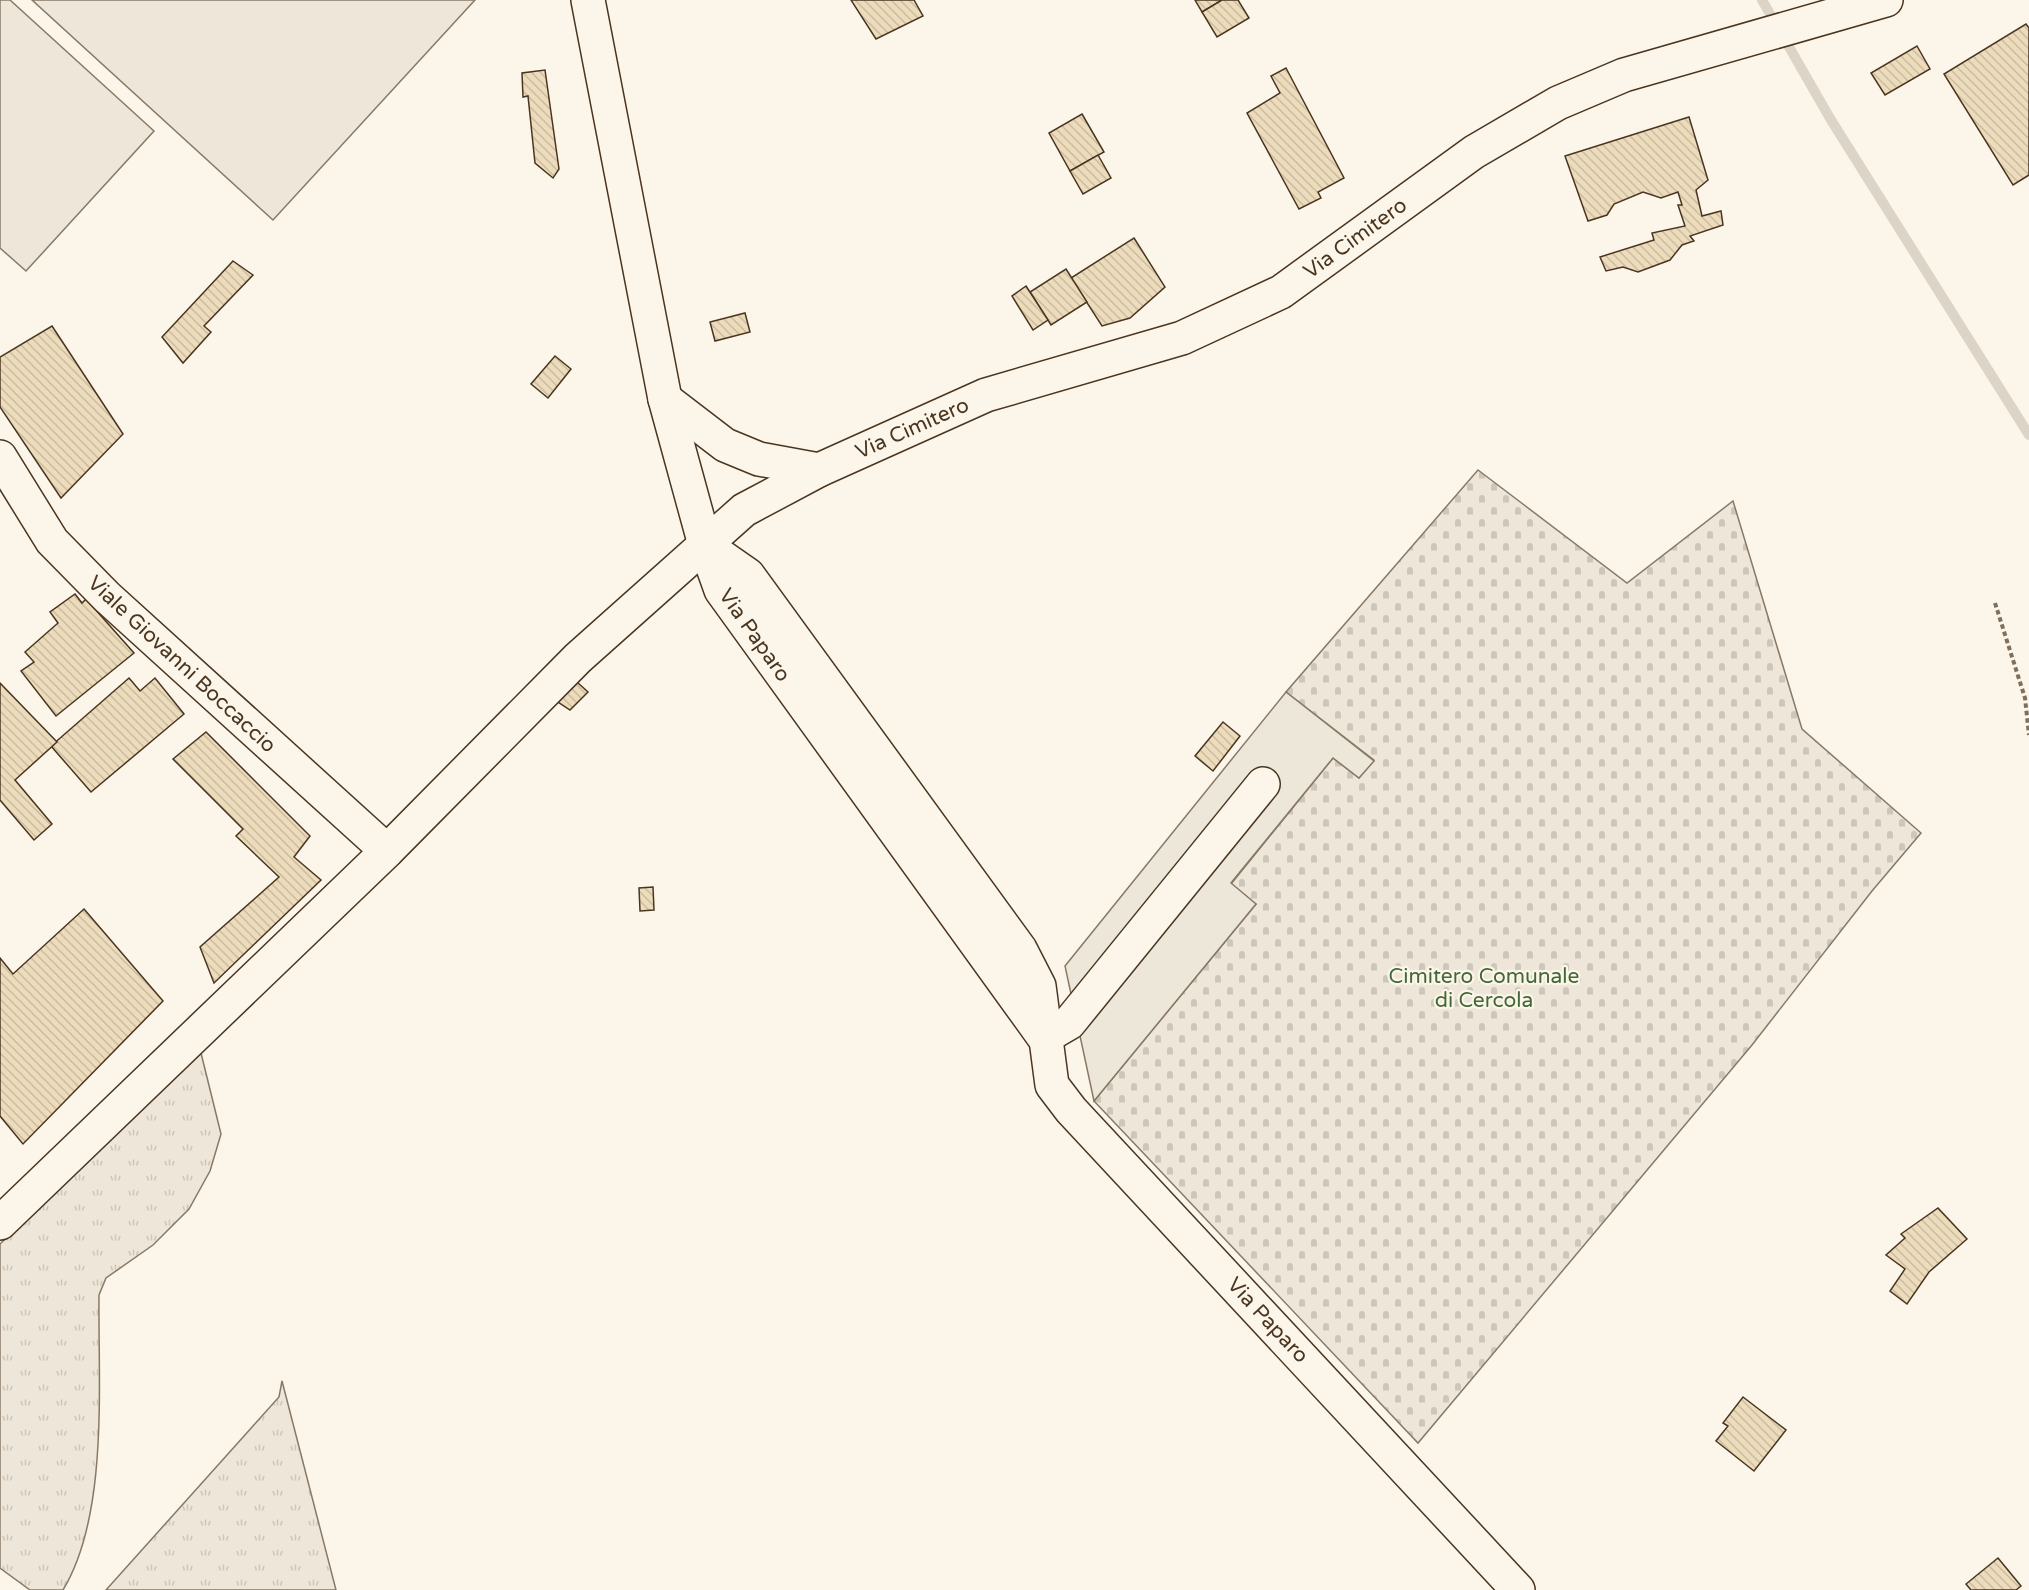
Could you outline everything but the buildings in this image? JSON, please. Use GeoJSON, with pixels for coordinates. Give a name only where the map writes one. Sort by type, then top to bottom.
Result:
{"type":"FeatureCollection","features":[{"type":"Feature","properties":{"kind":"street","name":"Via Paparo"},"geometry":{"type":"LineString","coordinates":[[588,0],[665,399],[705,545],[721,590],[1044,1037],[1052,1085],[1071,1110],[1518,1590]]}},
{"type":"Feature","properties":{"kind":"street","name":"Via Cimitero"},"geometry":{"type":"LineString","coordinates":[[0,1223],[387,851],[578,658],[744,510],[819,470],[986,395],[1182,338],[1281,292],[1474,153],[1558,103],[1624,75],[1886,0]]}},
{"type":"Feature","properties":{"kind":"street"},"geometry":{"type":"LineString","coordinates":[[665,399],[725,445],[759,459],[819,470]]}},
{"type":"Feature","properties":{"kind":"street","name":"Viale Giovanni Boccaccio"},"geometry":{"type":"LineString","coordinates":[[0,457],[52,542],[106,597],[387,851]]}},
{"type":"Feature","properties":{"kind":"street"},"geometry":{"type":"LineString","coordinates":[[1044,1037],[1069,1023],[1263,784]]}},
{"type":"Feature","properties":{"kind":"path"},"geometry":{"type":"LineString","coordinates":[[1995,603],[2025,698],[2029,735]]}},
{"type":"Feature","properties":{"kind":"green space"},"geometry":{"type":"Polygon","coordinates":[[[0,0],[10,0],[154,131],[26,271],[0,248],[0,0]]]}},
{"type":"Feature","properties":{"kind":"green space"},"geometry":{"type":"Polygon","coordinates":[[[32,0],[475,0],[273,220],[32,0]]]}},
{"type":"Feature","properties":{"kind":"green space","name":"Cimitero Comunale di Cercola"},"geometry":{"type":"Polygon","coordinates":[[[1478,470],[1627,583],[1733,501],[1802,729],[1921,833],[1872,891],[1752,1045],[1418,1443],[1094,1101],[1256,904],[1231,884],[1333,758],[1359,778],[1374,760],[1286,692],[1478,470]]]}},
{"type":"Feature","properties":{"kind":"green space"},"geometry":{"type":"Polygon","coordinates":[[[200,1049],[221,1134],[210,1171],[189,1209],[153,1245],[106,1278],[99,1295],[98,1447],[88,1524],[78,1559],[63,1590],[30,1590],[0,1568],[0,1244],[200,1049]]]}},
{"type":"Feature","properties":{"kind":"green space"},"geometry":{"type":"Polygon","coordinates":[[[282,1381],[336,1590],[106,1590],[279,1397],[282,1381]]]}},
{"type":"Feature","properties":{"kind":"shaded area"},"geometry":{"type":"Polygon","coordinates":[[[1286,692],[1374,761],[1359,778],[1333,758],[1231,883],[1256,904],[1094,1101],[1065,966],[1286,692]]]}},
{"type":"Feature","properties":{"kind":"waterway"},"geometry":{"type":"LineString","coordinates":[[1762,0],[1831,120],[2029,435]]}}]}
